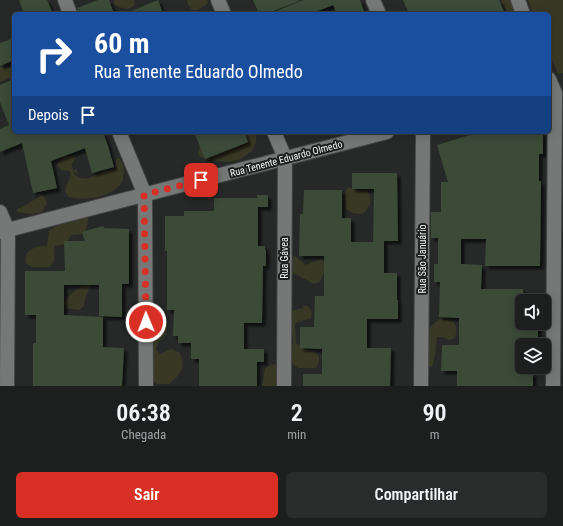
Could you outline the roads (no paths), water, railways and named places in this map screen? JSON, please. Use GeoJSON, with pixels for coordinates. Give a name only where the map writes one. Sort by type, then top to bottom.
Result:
{"type":"FeatureCollection","features":[{"type":"Feature","properties":{"kind":"street"},"geometry":{"type":"LineString","coordinates":[[65,0],[69,12]]}},
{"type":"Feature","properties":{"kind":"street"},"geometry":{"type":"LineString","coordinates":[[218,0],[223,12]]}},
{"type":"Feature","properties":{"kind":"street"},"geometry":{"type":"LineString","coordinates":[[373,0],[378,12]]}},
{"type":"Feature","properties":{"kind":"street"},"geometry":{"type":"LineString","coordinates":[[518,0],[522,12]]}},
{"type":"Feature","properties":{"kind":"street"},"geometry":{"type":"LineString","coordinates":[[551,83],[556,92],[553,386]]}},
{"type":"Feature","properties":{"kind":"street"},"geometry":{"type":"LineString","coordinates":[[120,134],[144,195],[146,386]]}},
{"type":"Feature","properties":{"kind":"street","name":"Rua Gávea"},"geometry":{"type":"LineString","coordinates":[[275,134],[285,158],[284,386]]}},
{"type":"Feature","properties":{"kind":"street","name":"Rua Tenente Eduardo Olmedo"},"geometry":{"type":"LineString","coordinates":[[4,231],[378,134]]}},
{"type":"Feature","properties":{"kind":"street","name":"Rua São Januário"},"geometry":{"type":"LineString","coordinates":[[422,386],[423,134]]}},
{"type":"Feature","properties":{"kind":"street"},"geometry":{"type":"LineString","coordinates":[[0,212],[4,231],[7,386]]}}]}
